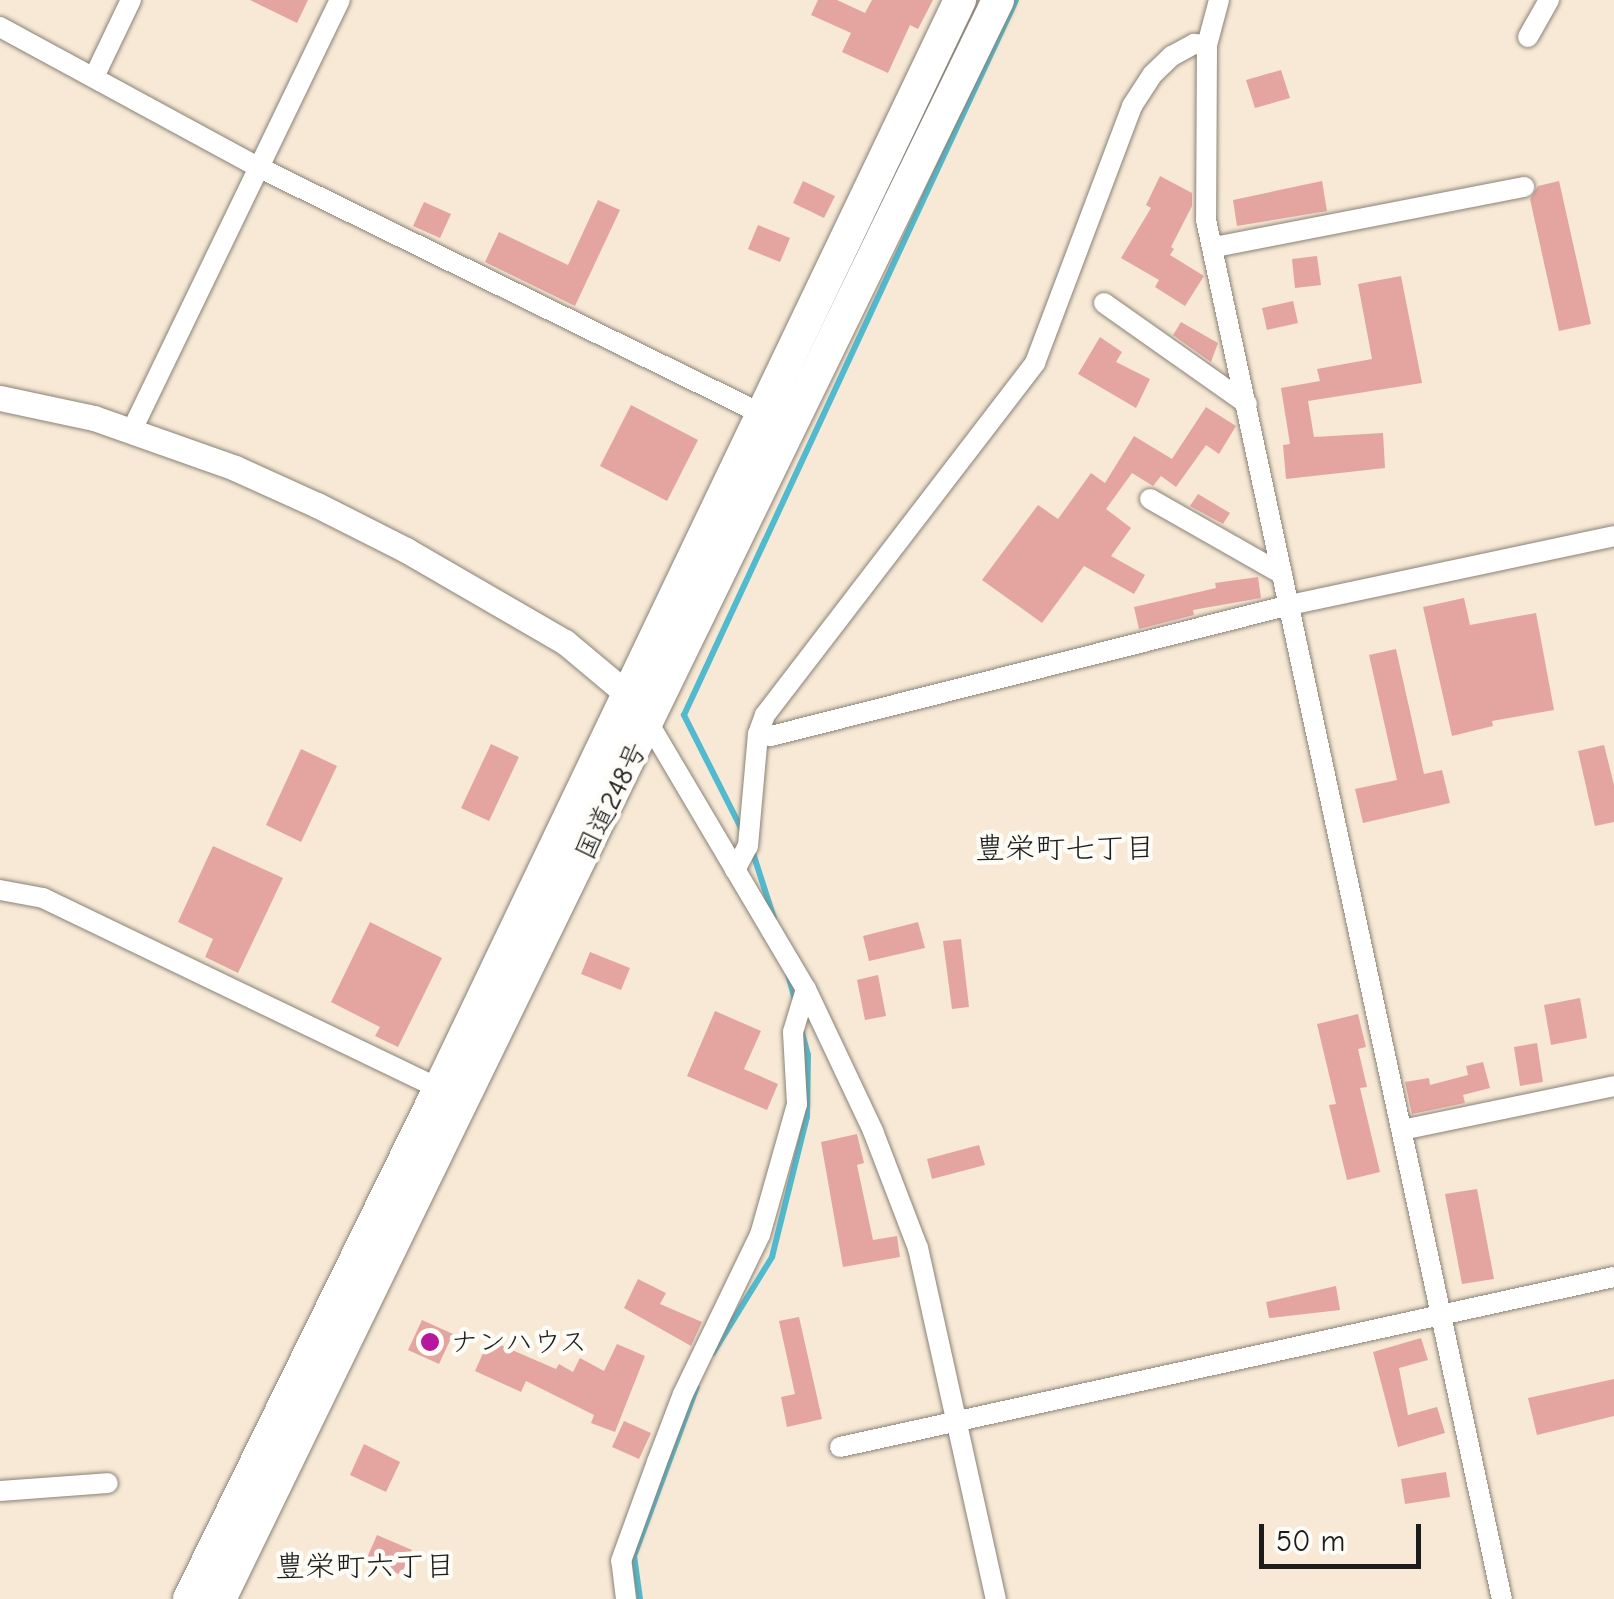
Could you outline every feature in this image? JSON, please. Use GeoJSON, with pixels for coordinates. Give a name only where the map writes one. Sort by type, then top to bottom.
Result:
{"type":"FeatureCollection","features":[{"type":"Feature","properties":{"kind":"highway","name":"国道248号"},"geometry":{"type":"LineString","coordinates":[[189,1599],[439,1089],[960,0]]}},
{"type":"Feature","properties":{"kind":"highway","name":"国道248号"},"geometry":{"type":"LineString","coordinates":[[220,1599],[650,723],[791,421],[998,0]]}},
{"type":"Feature","properties":{"kind":"street"},"geometry":{"type":"LineString","coordinates":[[94,75],[131,0]]}},
{"type":"Feature","properties":{"kind":"street"},"geometry":{"type":"LineString","coordinates":[[131,432],[340,0]]}},
{"type":"Feature","properties":{"kind":"street"},"geometry":{"type":"LineString","coordinates":[[1219,0],[1207,45],[1206,220],[1215,247],[1502,1599]]}},
{"type":"Feature","properties":{"kind":"street"},"geometry":{"type":"LineString","coordinates":[[1528,37],[1549,0]]}},
{"type":"Feature","properties":{"kind":"street"},"geometry":{"type":"LineString","coordinates":[[0,27],[260,168],[760,413]]}},
{"type":"Feature","properties":{"kind":"street"},"geometry":{"type":"LineString","coordinates":[[735,870],[748,846],[758,734],[765,715],[1036,364],[1132,106],[1152,74],[1194,44],[1207,45]]}},
{"type":"Feature","properties":{"kind":"street"},"geometry":{"type":"LineString","coordinates":[[1215,247],[1524,187]]}},
{"type":"Feature","properties":{"kind":"street"},"geometry":{"type":"LineString","coordinates":[[1104,303],[1248,404]]}},
{"type":"Feature","properties":{"kind":"street"},"geometry":{"type":"LineString","coordinates":[[0,398],[94,418],[235,468],[406,550],[565,642],[626,693],[650,723],[806,989],[873,1131],[918,1248],[996,1599]]}},
{"type":"Feature","properties":{"kind":"street"},"geometry":{"type":"LineString","coordinates":[[1150,499],[1282,574]]}},
{"type":"Feature","properties":{"kind":"street"},"geometry":{"type":"LineString","coordinates":[[758,734],[771,736],[1290,605],[1614,536]]}},
{"type":"Feature","properties":{"kind":"street"},"geometry":{"type":"LineString","coordinates":[[0,890],[43,898],[439,1089]]}},
{"type":"Feature","properties":{"kind":"street"},"geometry":{"type":"LineString","coordinates":[[626,1599],[621,1561],[682,1394],[760,1235],[797,1104],[793,1032],[806,989]]}},
{"type":"Feature","properties":{"kind":"street"},"geometry":{"type":"LineString","coordinates":[[1402,1130],[1614,1086]]}},
{"type":"Feature","properties":{"kind":"street"},"geometry":{"type":"LineString","coordinates":[[840,1447],[1614,1277]]}},
{"type":"Feature","properties":{"kind":"street"},"geometry":{"type":"LineString","coordinates":[[0,1491],[108,1483]]}},
{"type":"Feature","properties":{"kind":"building"},"geometry":{"type":"Polygon","coordinates":[[[250,0],[308,0],[297,23],[250,0]]]}},
{"type":"Feature","properties":{"kind":"building"},"geometry":{"type":"Polygon","coordinates":[[[818,0],[837,0],[865,13],[872,0],[933,0],[918,29],[910,25],[888,73],[842,52],[851,33],[811,15],[818,0]]]}},
{"type":"Feature","properties":{"kind":"building"},"geometry":{"type":"Polygon","coordinates":[[[1281,70],[1290,98],[1255,108],[1246,80],[1281,70]]]}},
{"type":"Feature","properties":{"kind":"building"},"geometry":{"type":"Polygon","coordinates":[[[1160,176],[1192,193],[1192,206],[1170,255],[1204,276],[1185,306],[1155,287],[1159,280],[1121,258],[1151,208],[1146,205],[1160,176]]]}},
{"type":"Feature","properties":{"kind":"building"},"geometry":{"type":"Polygon","coordinates":[[[803,181],[835,196],[824,218],[793,203],[803,181]]]}},
{"type":"Feature","properties":{"kind":"building"},"geometry":{"type":"Polygon","coordinates":[[[1322,181],[1327,211],[1237,226],[1233,200],[1322,181]]]}},
{"type":"Feature","properties":{"kind":"building"},"geometry":{"type":"Polygon","coordinates":[[[1559,181],[1591,324],[1559,331],[1530,199],[1538,186],[1559,181]]]}},
{"type":"Feature","properties":{"kind":"building"},"geometry":{"type":"Polygon","coordinates":[[[598,200],[620,210],[575,306],[485,262],[499,232],[568,265],[598,200]]]}},
{"type":"Feature","properties":{"kind":"building"},"geometry":{"type":"Polygon","coordinates":[[[424,202],[451,214],[440,238],[413,226],[424,202]]]}},
{"type":"Feature","properties":{"kind":"building"},"geometry":{"type":"Polygon","coordinates":[[[758,225],[790,238],[780,262],[748,249],[758,225]]]}},
{"type":"Feature","properties":{"kind":"building"},"geometry":{"type":"Polygon","coordinates":[[[1317,256],[1321,285],[1295,288],[1292,259],[1317,256]]]}},
{"type":"Feature","properties":{"kind":"building"},"geometry":{"type":"Polygon","coordinates":[[[1401,276],[1422,383],[1308,401],[1314,437],[1383,433],[1385,468],[1286,479],[1283,445],[1290,444],[1281,388],[1320,381],[1317,369],[1372,359],[1358,284],[1401,276]]]}},
{"type":"Feature","properties":{"kind":"building"},"geometry":{"type":"Polygon","coordinates":[[[1293,301],[1298,323],[1267,330],[1262,308],[1293,301]]]}},
{"type":"Feature","properties":{"kind":"building"},"geometry":{"type":"Polygon","coordinates":[[[1181,322],[1218,343],[1211,362],[1173,335],[1181,322]]]}},
{"type":"Feature","properties":{"kind":"building"},"geometry":{"type":"Polygon","coordinates":[[[1100,337],[1122,352],[1116,362],[1150,379],[1136,408],[1078,374],[1100,337]]]}},
{"type":"Feature","properties":{"kind":"building"},"geometry":{"type":"Polygon","coordinates":[[[631,405],[698,440],[667,501],[600,466],[631,405]]]}},
{"type":"Feature","properties":{"kind":"building"},"geometry":{"type":"Polygon","coordinates":[[[1206,407],[1236,426],[1219,454],[1206,445],[1176,487],[1161,476],[1153,486],[1132,473],[1106,509],[1131,528],[1111,556],[1145,575],[1134,594],[1084,566],[1042,623],[982,580],[1038,505],[1058,519],[1091,473],[1105,483],[1134,436],[1172,459],[1206,407]]]}},
{"type":"Feature","properties":{"kind":"building"},"geometry":{"type":"Polygon","coordinates":[[[1198,494],[1230,513],[1223,524],[1190,506],[1198,494]]]}},
{"type":"Feature","properties":{"kind":"building"},"geometry":{"type":"Polygon","coordinates":[[[1258,577],[1261,598],[1193,610],[1194,615],[1139,629],[1134,607],[1216,588],[1215,583],[1258,577]]]}},
{"type":"Feature","properties":{"kind":"building"},"geometry":{"type":"Polygon","coordinates":[[[1464,598],[1470,625],[1536,613],[1554,710],[1492,721],[1493,726],[1452,736],[1423,607],[1464,598]]]}},
{"type":"Feature","properties":{"kind":"building"},"geometry":{"type":"Polygon","coordinates":[[[1396,649],[1424,774],[1442,770],[1450,803],[1363,823],[1355,789],[1397,780],[1369,655],[1396,649]]]}},
{"type":"Feature","properties":{"kind":"building"},"geometry":{"type":"Polygon","coordinates":[[[491,744],[519,757],[489,821],[461,808],[491,744]]]}},
{"type":"Feature","properties":{"kind":"building"},"geometry":{"type":"Polygon","coordinates":[[[1604,745],[1614,785],[1614,822],[1595,826],[1578,751],[1604,745]]]}},
{"type":"Feature","properties":{"kind":"building"},"geometry":{"type":"Polygon","coordinates":[[[301,749],[337,766],[301,842],[266,825],[301,749]]]}},
{"type":"Feature","properties":{"kind":"building"},"geometry":{"type":"Polygon","coordinates":[[[213,846],[283,878],[238,973],[205,957],[213,939],[178,922],[213,846]]]}},
{"type":"Feature","properties":{"kind":"building"},"geometry":{"type":"Polygon","coordinates":[[[370,922],[442,958],[398,1047],[375,1036],[380,1027],[331,1002],[370,922]]]}},
{"type":"Feature","properties":{"kind":"building"},"geometry":{"type":"Polygon","coordinates":[[[918,922],[925,948],[869,961],[863,936],[918,922]]]}},
{"type":"Feature","properties":{"kind":"building"},"geometry":{"type":"Polygon","coordinates":[[[961,939],[969,1007],[952,1009],[943,941],[961,939]]]}},
{"type":"Feature","properties":{"kind":"building"},"geometry":{"type":"Polygon","coordinates":[[[590,952],[630,968],[621,990],[581,974],[590,952]]]}},
{"type":"Feature","properties":{"kind":"building"},"geometry":{"type":"Polygon","coordinates":[[[878,975],[886,1016],[865,1020],[857,980],[878,975]]]}},
{"type":"Feature","properties":{"kind":"building"},"geometry":{"type":"Polygon","coordinates":[[[1580,998],[1587,1038],[1551,1045],[1544,1005],[1580,998]]]}},
{"type":"Feature","properties":{"kind":"building"},"geometry":{"type":"Polygon","coordinates":[[[715,1011],[761,1031],[744,1069],[778,1084],[767,1110],[687,1076],[715,1011]]]}},
{"type":"Feature","properties":{"kind":"building"},"geometry":{"type":"Polygon","coordinates":[[[1358,1014],[1366,1047],[1358,1049],[1367,1087],[1360,1088],[1380,1172],[1347,1180],[1329,1105],[1336,1104],[1317,1024],[1358,1014]]]}},
{"type":"Feature","properties":{"kind":"building"},"geometry":{"type":"Polygon","coordinates":[[[1537,1043],[1543,1082],[1520,1086],[1514,1047],[1537,1043]]]}},
{"type":"Feature","properties":{"kind":"building"},"geometry":{"type":"Polygon","coordinates":[[[1483,1062],[1490,1088],[1463,1095],[1465,1103],[1412,1114],[1405,1082],[1429,1078],[1430,1085],[1468,1075],[1466,1066],[1483,1062]]]}},
{"type":"Feature","properties":{"kind":"building"},"geometry":{"type":"Polygon","coordinates":[[[857,1134],[864,1163],[857,1165],[873,1240],[897,1236],[900,1257],[843,1267],[821,1142],[857,1134]]]}},
{"type":"Feature","properties":{"kind":"building"},"geometry":{"type":"Polygon","coordinates":[[[979,1145],[985,1165],[932,1179],[927,1159],[979,1145]]]}},
{"type":"Feature","properties":{"kind":"building"},"geometry":{"type":"Polygon","coordinates":[[[1477,1189],[1494,1279],[1462,1284],[1445,1194],[1477,1189]]]}},
{"type":"Feature","properties":{"kind":"building"},"geometry":{"type":"Polygon","coordinates":[[[638,1279],[666,1293],[660,1304],[702,1322],[691,1346],[624,1308],[638,1279]]]}},
{"type":"Feature","properties":{"kind":"building"},"geometry":{"type":"Polygon","coordinates":[[[1336,1286],[1340,1310],[1269,1318],[1266,1302],[1336,1286]]]}},
{"type":"Feature","properties":{"kind":"building"},"geometry":{"type":"Polygon","coordinates":[[[799,1317],[822,1419],[787,1427],[781,1397],[795,1394],[779,1321],[799,1317]]]}},
{"type":"Feature","properties":{"kind":"building","name":"ナンハウス"},"geometry":{"type":"Polygon","coordinates":[[[422,1320],[453,1334],[439,1364],[408,1350],[422,1320]]]}},
{"type":"Feature","properties":{"kind":"building"},"geometry":{"type":"Polygon","coordinates":[[[1421,1338],[1428,1360],[1399,1368],[1408,1415],[1437,1407],[1445,1433],[1398,1447],[1373,1352],[1421,1338]]]}},
{"type":"Feature","properties":{"kind":"building"},"geometry":{"type":"Polygon","coordinates":[[[489,1340],[556,1369],[559,1364],[573,1372],[580,1358],[604,1371],[617,1344],[645,1356],[615,1432],[591,1423],[594,1415],[526,1381],[521,1392],[475,1371],[489,1340]]]}},
{"type":"Feature","properties":{"kind":"building"},"geometry":{"type":"Polygon","coordinates":[[[1614,1379],[1614,1416],[1537,1435],[1528,1398],[1614,1379]]]}},
{"type":"Feature","properties":{"kind":"building"},"geometry":{"type":"Polygon","coordinates":[[[624,1421],[651,1433],[639,1459],[612,1447],[624,1421]]]}},
{"type":"Feature","properties":{"kind":"building"},"geometry":{"type":"Polygon","coordinates":[[[364,1444],[400,1462],[386,1492],[350,1475],[364,1444]]]}},
{"type":"Feature","properties":{"kind":"building"},"geometry":{"type":"Polygon","coordinates":[[[1446,1472],[1450,1497],[1405,1504],[1401,1479],[1446,1472]]]}},
{"type":"Feature","properties":{"kind":"building"},"geometry":{"type":"Polygon","coordinates":[[[377,1535],[412,1550],[401,1575],[366,1560],[377,1535]]]}},
{"type":"Feature","properties":{"kind":"waterway"},"geometry":{"type":"LineString","coordinates":[[742,830],[684,715],[1016,0]]}},
{"type":"Feature","properties":{"kind":"waterway"},"geometry":{"type":"LineString","coordinates":[[752,850],[774,918]]}},
{"type":"Feature","properties":{"kind":"waterway"},"geometry":{"type":"LineString","coordinates":[[788,974],[795,1001]]}},
{"type":"Feature","properties":{"kind":"waterway"},"geometry":{"type":"LineString","coordinates":[[713,1353],[772,1257],[807,1117],[808,1055],[801,1028]]}},
{"type":"Feature","properties":{"kind":"waterway"},"geometry":{"type":"LineString","coordinates":[[640,1599],[634,1556],[697,1387]]}},
{"type":"Feature","properties":{"kind":"place","name":"ナンハウス"},"geometry":{"type":"Point","coordinates":[430,1342]}},
{"type":"Feature","properties":{"kind":"district","name":"豊栄町七丁目"},"geometry":{"type":"Point","coordinates":[1065,849]}},
{"type":"Feature","properties":{"kind":"district","name":"豊栄町六丁目"},"geometry":{"type":"Point","coordinates":[365,1567]}}]}
